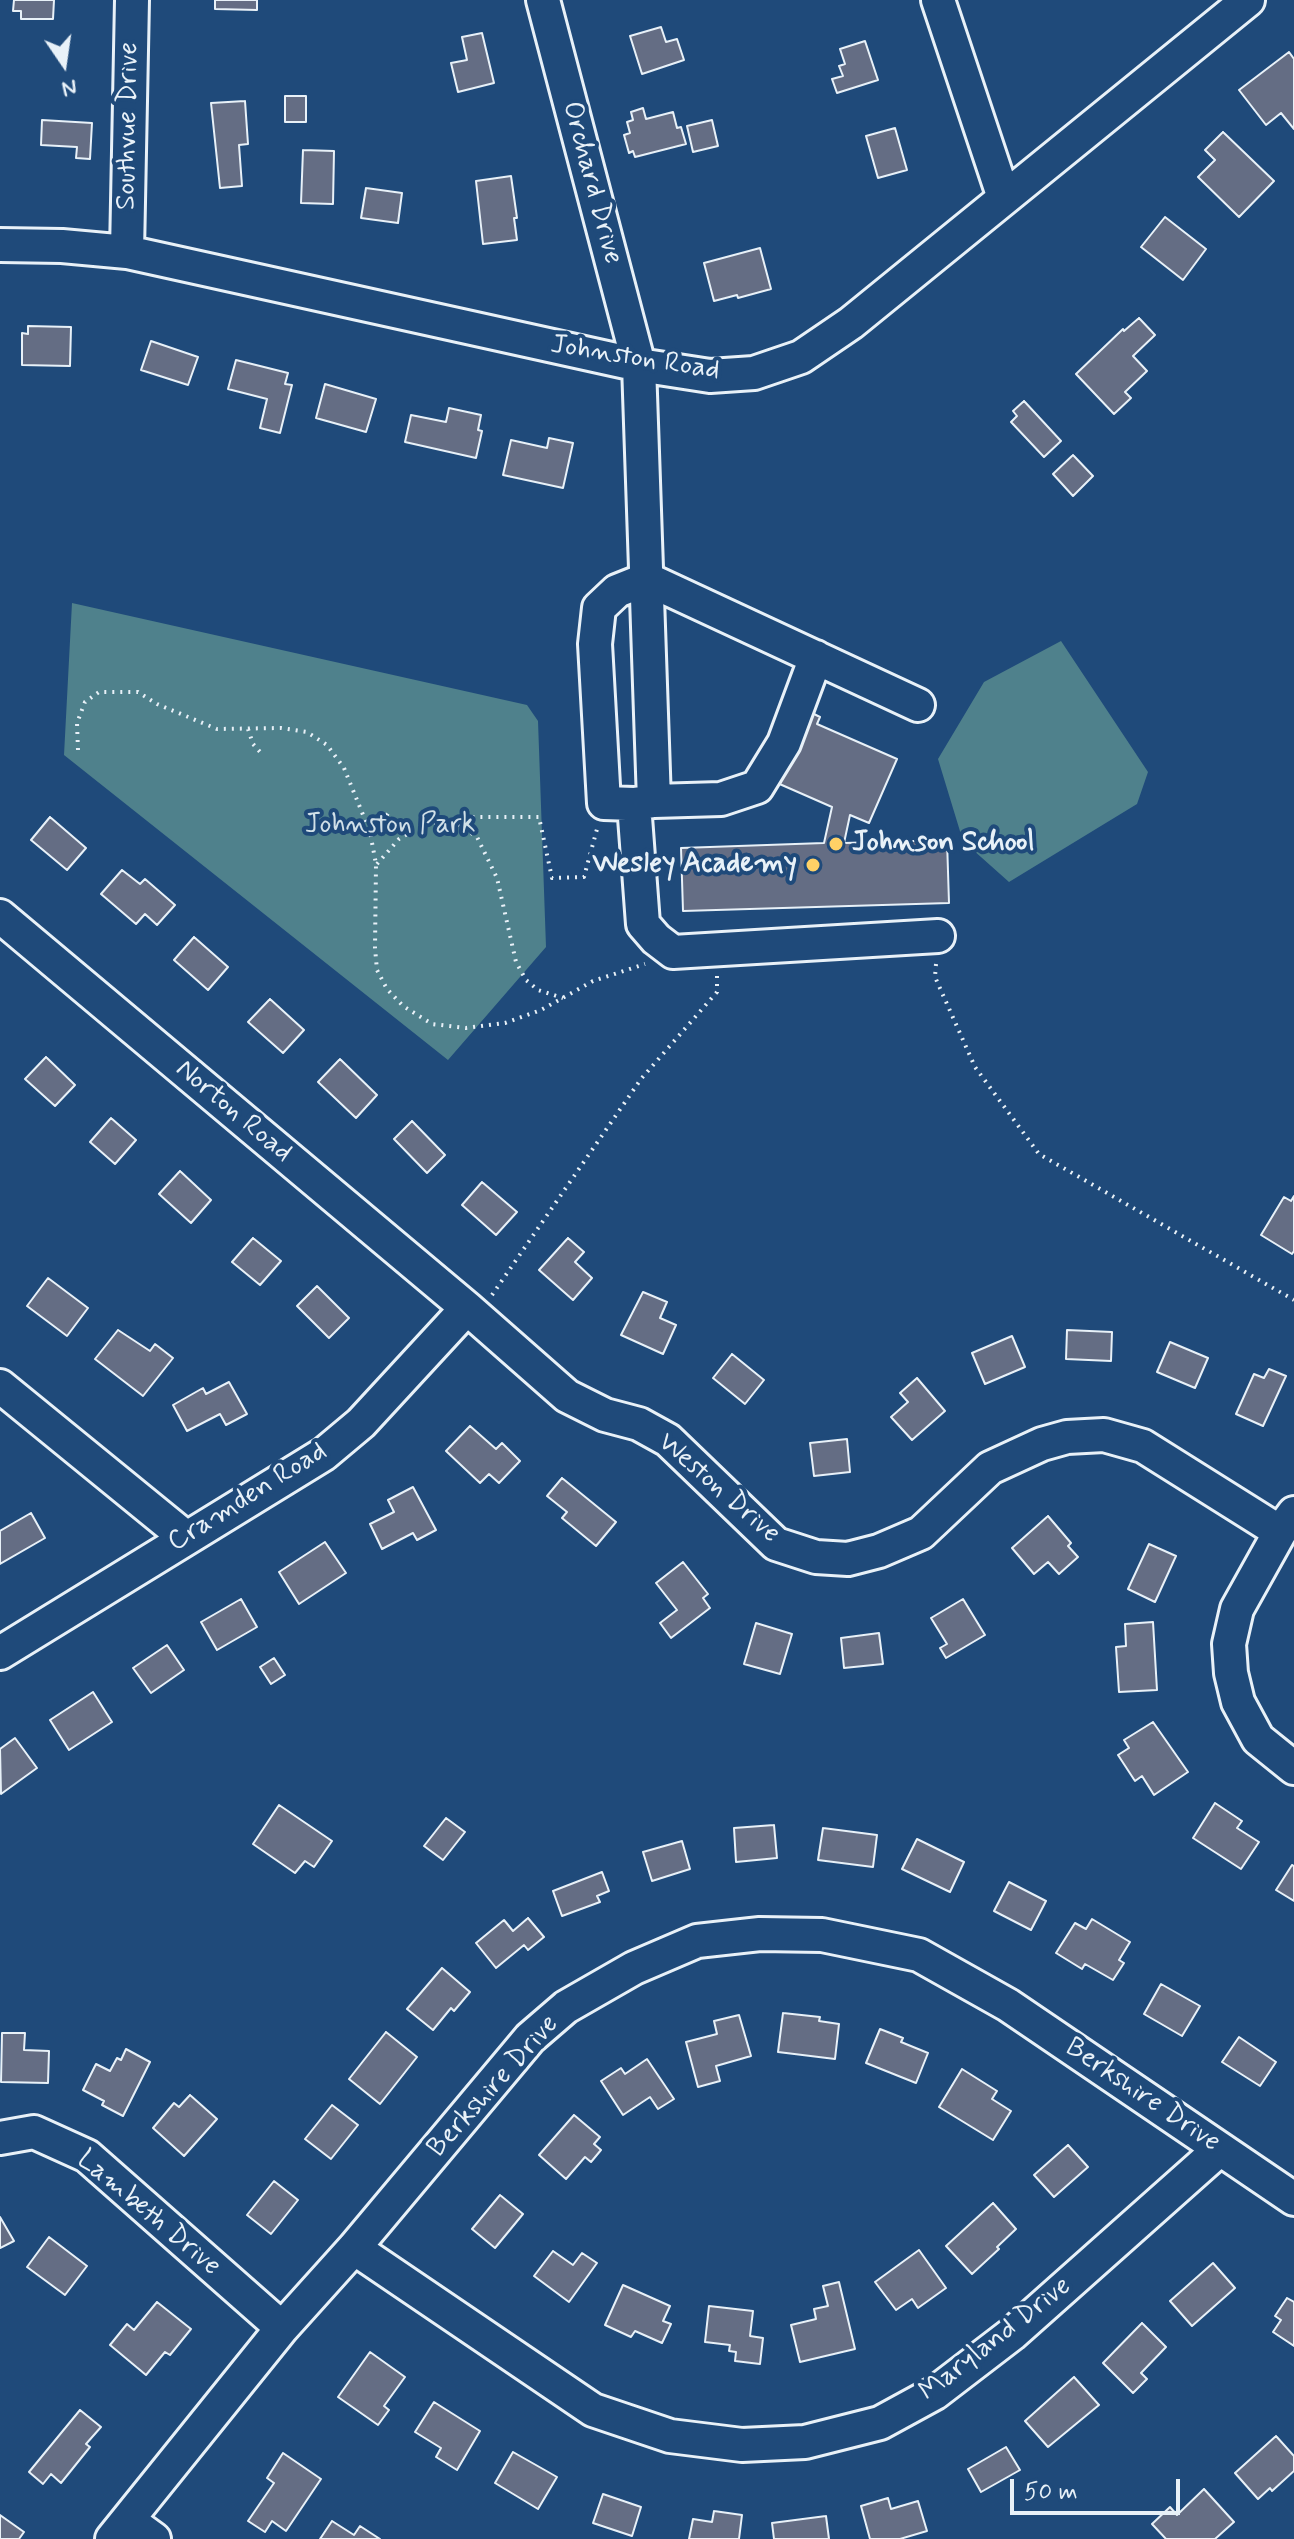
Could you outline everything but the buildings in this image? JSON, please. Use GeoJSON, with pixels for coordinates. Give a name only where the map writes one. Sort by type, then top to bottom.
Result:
{"type":"FeatureCollection","features":[{"type":"Feature","properties":{"kind":"street","name":"Southvue Drive"},"geometry":{"type":"LineString","coordinates":[[127,252],[132,0]]}},
{"type":"Feature","properties":{"kind":"street","name":"Orchard Drive"},"geometry":{"type":"LineString","coordinates":[[543,0],[639,365],[647,579],[631,803]]}},
{"type":"Feature","properties":{"kind":"street"},"geometry":{"type":"LineString","coordinates":[[938,0],[1004,198]]}},
{"type":"Feature","properties":{"kind":"street","name":"Johnston Road"},"geometry":{"type":"LineString","coordinates":[[0,245],[62,246],[127,252],[639,365],[710,376],[754,373],[801,357],[851,323],[1248,0]]}},
{"type":"Feature","properties":{"kind":"street"},"geometry":{"type":"LineString","coordinates":[[918,705],[647,579],[617,591],[599,608],[595,644],[631,803],[643,924],[656,939],[673,952],[938,936]]}},
{"type":"Feature","properties":{"kind":"street"},"geometry":{"type":"LineString","coordinates":[[631,803],[721,799],[757,787],[784,743],[816,657]]}},
{"type":"Feature","properties":{"kind":"street","name":"Norton Road"},"geometry":{"type":"LineString","coordinates":[[0,916],[472,1312]]}},
{"type":"Feature","properties":{"kind":"street","name":"Weston Drive"},"geometry":{"type":"LineString","coordinates":[[472,1312],[567,1396],[605,1415],[639,1424],[668,1440],[776,1544],[816,1557],[848,1559],[921,1533],[990,1468],[1042,1444],[1067,1437],[1104,1435],[1143,1446],[1287,1523]]}},
{"type":"Feature","properties":{"kind":"street","name":"Cramden Road"},"geometry":{"type":"LineString","coordinates":[[0,1653],[324,1454],[361,1423],[472,1312]]}},
{"type":"Feature","properties":{"kind":"street"},"geometry":{"type":"LineString","coordinates":[[0,1386],[185,1537]]}},
{"type":"Feature","properties":{"kind":"street"},"geometry":{"type":"LineString","coordinates":[[1287,1523],[1237,1609],[1229,1644],[1231,1673],[1238,1702],[1258,1739],[1294,1768]]}},
{"type":"Feature","properties":{"kind":"street","name":"Berkshire Drive"},"geometry":{"type":"LineString","coordinates":[[120,2529],[282,2328],[354,2248],[530,2038],[566,2007],[634,1968],[697,1941],[760,1934],[822,1935],[919,1955],[1008,2005],[1294,2199]]}},
{"type":"Feature","properties":{"kind":"street","name":"Lambeth Drive"},"geometry":{"type":"LineString","coordinates":[[0,2138],[34,2132],[87,2156],[282,2328]]}},
{"type":"Feature","properties":{"kind":"street","name":"Maryland Drive"},"geometry":{"type":"LineString","coordinates":[[354,2248],[593,2410],[670,2436],[742,2445],[805,2442],[880,2423],[935,2393],[1012,2334],[1220,2149]]}},
{"type":"Feature","properties":{"kind":"street"},"geometry":{"type":"LineString","coordinates":[[120,2529],[154,2539]]}},
{"type":"Feature","properties":{"kind":"path"},"geometry":{"type":"LineString","coordinates":[[78,750],[77,723],[85,702],[99,692],[138,692],[157,704],[217,729],[281,728],[307,732],[327,745],[344,768],[370,832],[376,864],[377,970],[387,989],[403,1006],[432,1024],[466,1028],[505,1023],[541,1010],[593,981],[664,958],[673,952]]}},
{"type":"Feature","properties":{"kind":"path"},"geometry":{"type":"LineString","coordinates":[[248,729],[253,744],[261,753]]}},
{"type":"Feature","properties":{"kind":"path"},"geometry":{"type":"LineString","coordinates":[[459,825],[470,817],[539,817],[552,878],[584,877],[631,803]]}},
{"type":"Feature","properties":{"kind":"path"},"geometry":{"type":"LineString","coordinates":[[370,832],[382,823],[390,810]]}},
{"type":"Feature","properties":{"kind":"path"},"geometry":{"type":"LineString","coordinates":[[376,864],[399,839],[417,828],[438,822],[459,825],[477,837],[497,878],[516,962],[526,980],[538,990],[563,998]]}},
{"type":"Feature","properties":{"kind":"path"},"geometry":{"type":"LineString","coordinates":[[938,936],[935,977],[975,1067],[1039,1154],[1294,1300]]}},
{"type":"Feature","properties":{"kind":"path"},"geometry":{"type":"LineString","coordinates":[[472,1312],[641,1079],[717,992],[716,950]]}},
{"type":"Feature","properties":{"kind":"green space","name":"Johnston Park"},"geometry":{"type":"Polygon","coordinates":[[[72,603],[527,705],[538,721],[546,947],[448,1060],[64,755],[72,603]]]}},
{"type":"Feature","properties":{"kind":"green space"},"geometry":{"type":"Polygon","coordinates":[[[1061,641],[1148,772],[1137,804],[1009,882],[963,841],[938,759],[984,682],[1061,641]]]}},
{"type":"Feature","properties":{"kind":"place","name":"Johnson School"},"geometry":{"type":"Point","coordinates":[836,844]}},
{"type":"Feature","properties":{"kind":"place","name":"Wesley Academy"},"geometry":{"type":"Point","coordinates":[813,865]}}]}
